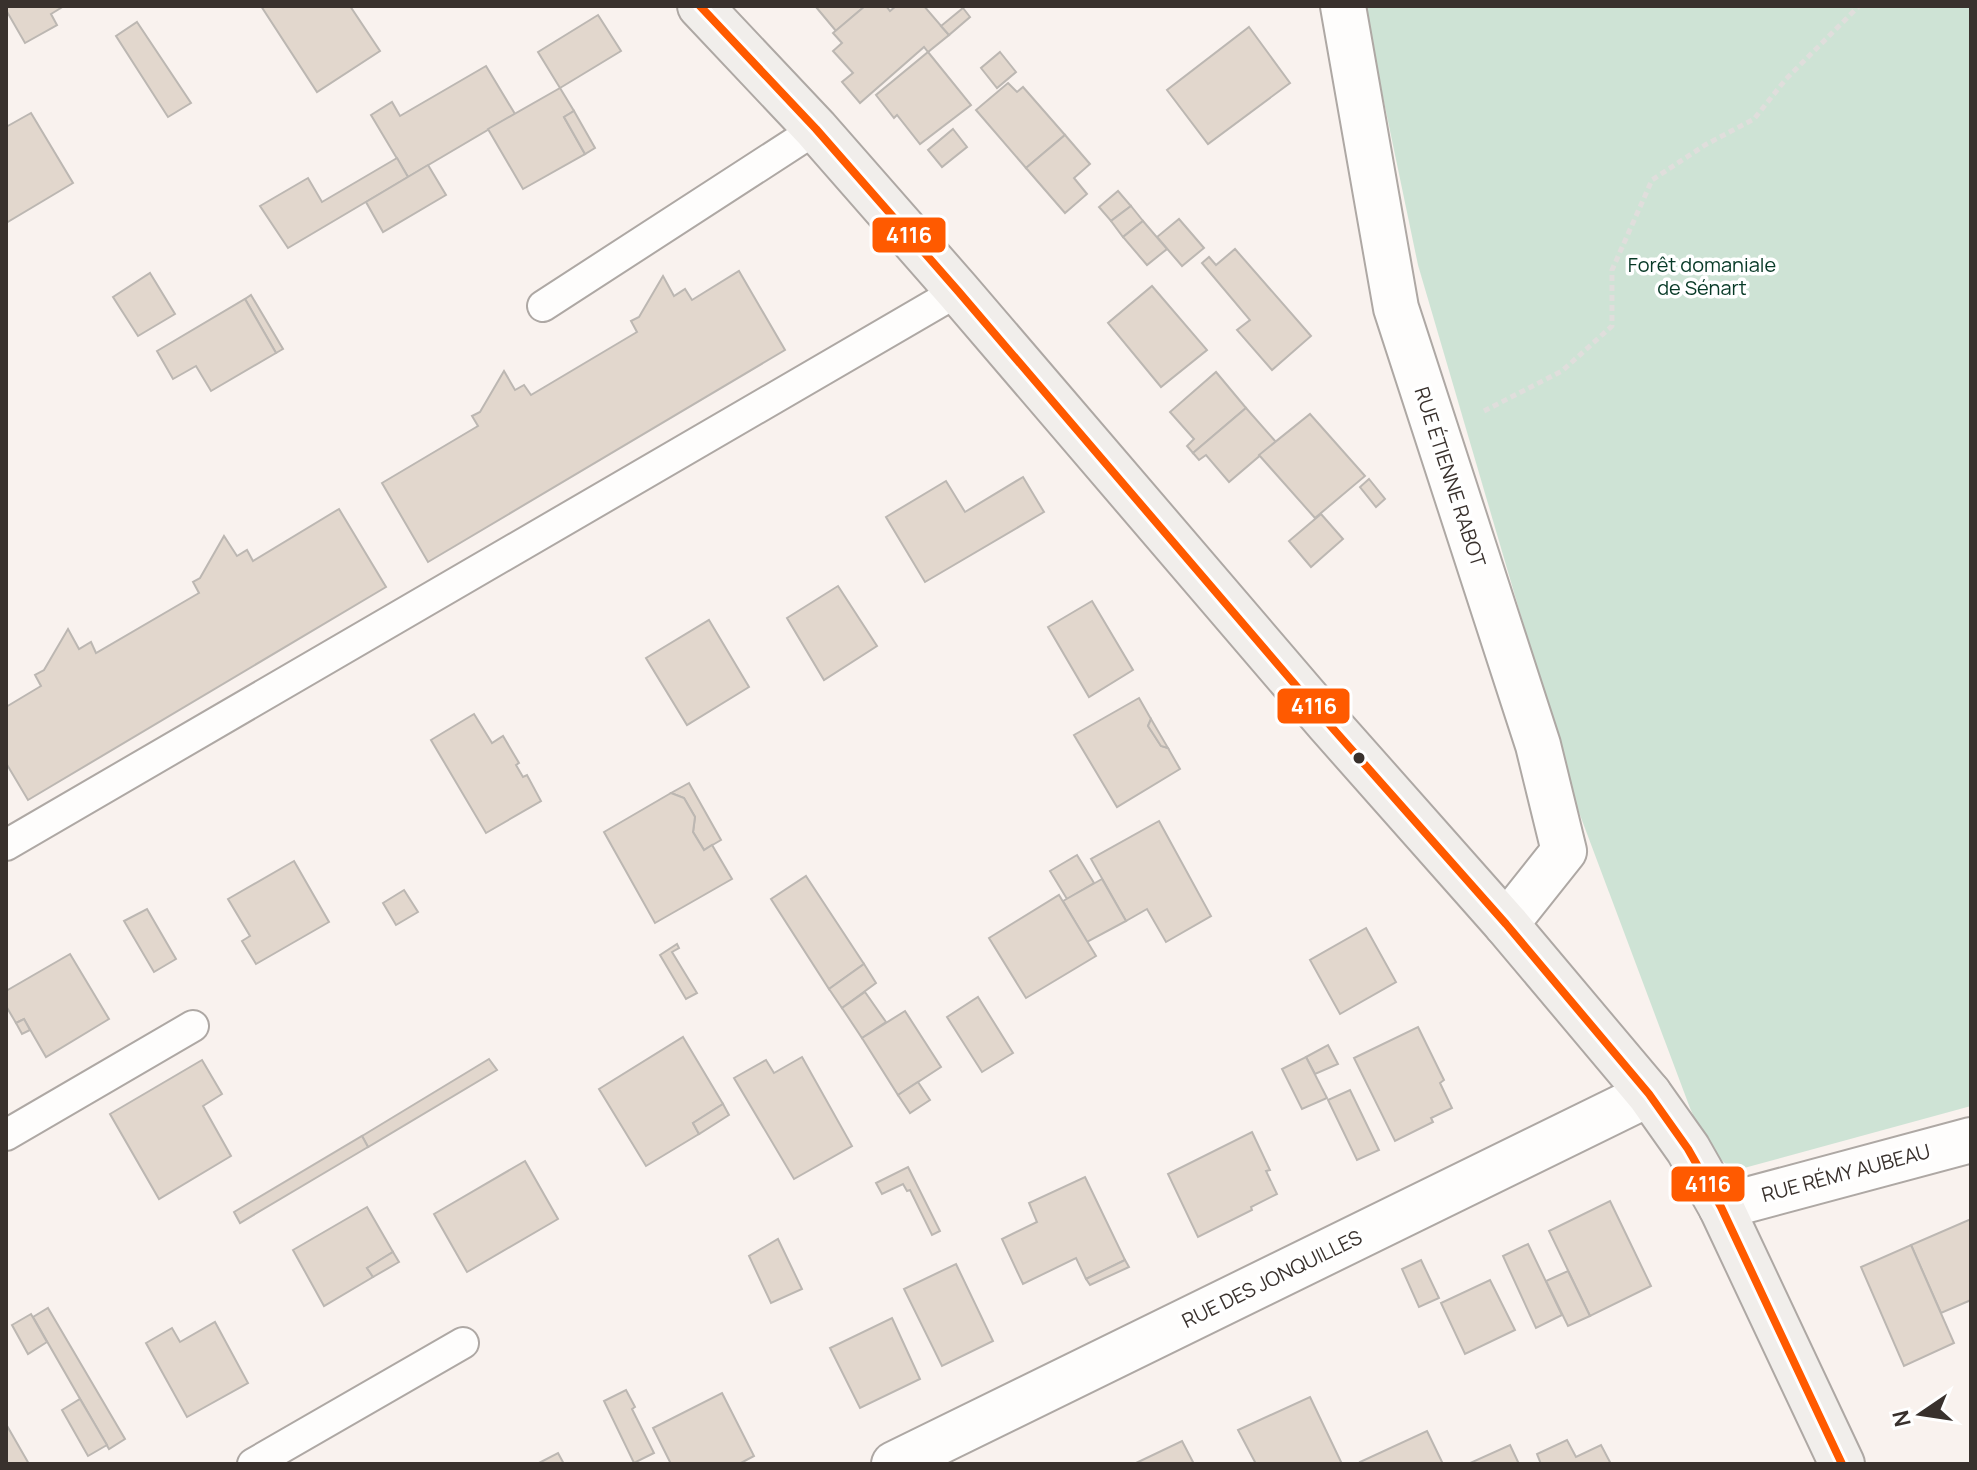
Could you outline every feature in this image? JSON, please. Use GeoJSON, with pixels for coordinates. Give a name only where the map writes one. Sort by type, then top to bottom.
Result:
{"type":"FeatureCollection","features":[{"type":"Feature","properties":{"kind":"main road"},"geometry":{"type":"LineString","coordinates":[[700,6],[816,129],[958,291],[1328,723],[1506,924],[1649,1094],[1688,1149],[1721,1207],[1842,1464]]}},
{"type":"Feature","properties":{"kind":"street","name":"RUE ÉTIENNE RABOT"},"geometry":{"type":"LineString","coordinates":[[1343,6],[1396,308],[1538,745],[1564,851],[1506,924]]}},
{"type":"Feature","properties":{"kind":"street","name":"RUE DES JONQUILLES"},"geometry":{"type":"LineString","coordinates":[[894,1464],[1649,1094]]}},
{"type":"Feature","properties":{"kind":"street","name":"RUE RÉMY AUBEAU"},"geometry":{"type":"LineString","coordinates":[[1721,1207],[1971,1140]]}},
{"type":"Feature","properties":{"kind":"lane"},"geometry":{"type":"LineString","coordinates":[[543,306],[816,129]]}},
{"type":"Feature","properties":{"kind":"lane"},"geometry":{"type":"LineString","coordinates":[[6,845],[958,291]]}},
{"type":"Feature","properties":{"kind":"lane"},"geometry":{"type":"LineString","coordinates":[[6,1135],[193,1026]]}},
{"type":"Feature","properties":{"kind":"lane"},"geometry":{"type":"LineString","coordinates":[[253,1464],[463,1343]]}},
{"type":"Feature","properties":{"kind":"path"},"geometry":{"type":"LineString","coordinates":[[1436,435],[1562,371],[1612,326],[1612,270],[1652,180],[1705,145],[1754,119],[1786,79],[1859,6]]}},
{"type":"Feature","properties":{"kind":"green space","name":"Forêt domaniale de Sénart"},"geometry":{"type":"Polygon","coordinates":[[[1364,6],[1971,6],[1971,1106],[1733,1171],[1707,1146],[1577,807],[1418,265],[1364,6]]]}},
{"type":"Feature","properties":{"kind":"building"},"geometry":{"type":"Polygon","coordinates":[[[6,6],[64,6],[51,14],[57,25],[25,43],[6,6]]]}},
{"type":"Feature","properties":{"kind":"building"},"geometry":{"type":"Polygon","coordinates":[[[261,6],[350,6],[380,51],[317,92],[261,6]]]}},
{"type":"Feature","properties":{"kind":"building"},"geometry":{"type":"Polygon","coordinates":[[[817,6],[865,6],[836,31],[817,6]]]}},
{"type":"Feature","properties":{"kind":"building"},"geometry":{"type":"Polygon","coordinates":[[[865,6],[886,6],[890,11],[896,6],[924,6],[949,35],[928,52],[924,47],[860,103],[842,82],[853,73],[833,51],[842,43],[833,33],[865,6]]]}},
{"type":"Feature","properties":{"kind":"building"},"geometry":{"type":"Polygon","coordinates":[[[963,8],[970,17],[949,35],[941,26],[963,8]]]}},
{"type":"Feature","properties":{"kind":"building"},"geometry":{"type":"Polygon","coordinates":[[[598,15],[621,51],[560,88],[538,52],[598,15]]]}},
{"type":"Feature","properties":{"kind":"building"},"geometry":{"type":"Polygon","coordinates":[[[137,22],[191,103],[168,117],[116,36],[137,22]]]}},
{"type":"Feature","properties":{"kind":"building"},"geometry":{"type":"Polygon","coordinates":[[[1249,27],[1290,83],[1208,144],[1167,90],[1249,27]]]}},
{"type":"Feature","properties":{"kind":"building"},"geometry":{"type":"Polygon","coordinates":[[[928,52],[971,105],[920,144],[876,95],[928,52]]]}},
{"type":"Feature","properties":{"kind":"building"},"geometry":{"type":"Polygon","coordinates":[[[1000,52],[1016,72],[997,88],[981,68],[1000,52]]]}},
{"type":"Feature","properties":{"kind":"building"},"geometry":{"type":"Polygon","coordinates":[[[486,66],[515,114],[408,177],[371,115],[392,102],[400,116],[486,66]]]}},
{"type":"Feature","properties":{"kind":"building"},"geometry":{"type":"Polygon","coordinates":[[[1008,83],[1017,92],[1023,87],[1065,135],[1026,168],[976,110],[1008,83]]]}},
{"type":"Feature","properties":{"kind":"building"},"geometry":{"type":"Polygon","coordinates":[[[560,88],[574,111],[564,117],[585,154],[523,189],[488,129],[560,88]]]}},
{"type":"Feature","properties":{"kind":"building"},"geometry":{"type":"Polygon","coordinates":[[[574,111],[595,148],[585,154],[564,117],[574,111]]]}},
{"type":"Feature","properties":{"kind":"building"},"geometry":{"type":"Polygon","coordinates":[[[31,113],[73,183],[6,223],[6,127],[31,113]]]}},
{"type":"Feature","properties":{"kind":"building"},"geometry":{"type":"Polygon","coordinates":[[[953,129],[967,147],[942,167],[928,150],[953,129]]]}},
{"type":"Feature","properties":{"kind":"building"},"geometry":{"type":"Polygon","coordinates":[[[1065,135],[1090,164],[1074,178],[1087,194],[1065,213],[1026,168],[1065,135]]]}},
{"type":"Feature","properties":{"kind":"building"},"geometry":{"type":"Polygon","coordinates":[[[397,158],[408,177],[288,248],[260,206],[308,178],[322,202],[397,158]]]}},
{"type":"Feature","properties":{"kind":"building"},"geometry":{"type":"Polygon","coordinates":[[[428,165],[446,195],[383,232],[366,202],[428,165]]]}},
{"type":"Feature","properties":{"kind":"building"},"geometry":{"type":"Polygon","coordinates":[[[1118,191],[1131,206],[1111,221],[1099,207],[1118,191]]]}},
{"type":"Feature","properties":{"kind":"building"},"geometry":{"type":"Polygon","coordinates":[[[1131,206],[1143,221],[1123,237],[1111,221],[1131,206]]]}},
{"type":"Feature","properties":{"kind":"building"},"geometry":{"type":"Polygon","coordinates":[[[1179,219],[1204,248],[1182,266],[1157,237],[1179,219]]]}},
{"type":"Feature","properties":{"kind":"building"},"geometry":{"type":"Polygon","coordinates":[[[1143,221],[1167,249],[1147,265],[1123,237],[1143,221]]]}},
{"type":"Feature","properties":{"kind":"building"},"geometry":{"type":"Polygon","coordinates":[[[1235,249],[1311,336],[1272,370],[1237,330],[1250,320],[1202,263],[1209,257],[1216,265],[1235,249]]]}},
{"type":"Feature","properties":{"kind":"building"},"geometry":{"type":"Polygon","coordinates":[[[739,271],[785,350],[428,562],[382,483],[478,426],[472,416],[480,412],[504,371],[515,390],[524,385],[531,395],[637,332],[631,321],[639,317],[663,276],[674,296],[685,289],[692,300],[739,271]]]}},
{"type":"Feature","properties":{"kind":"building"},"geometry":{"type":"Polygon","coordinates":[[[150,273],[175,314],[138,336],[113,297],[150,273]]]}},
{"type":"Feature","properties":{"kind":"building"},"geometry":{"type":"Polygon","coordinates":[[[1152,286],[1207,350],[1161,387],[1108,323],[1152,286]]]}},
{"type":"Feature","properties":{"kind":"building"},"geometry":{"type":"Polygon","coordinates":[[[251,295],[283,349],[276,353],[245,299],[251,295]]]}},
{"type":"Feature","properties":{"kind":"building"},"geometry":{"type":"Polygon","coordinates":[[[245,299],[276,353],[211,391],[196,366],[173,379],[157,351],[245,299]]]}},
{"type":"Feature","properties":{"kind":"building"},"geometry":{"type":"Polygon","coordinates":[[[1216,372],[1246,408],[1193,453],[1187,446],[1194,439],[1170,412],[1216,372]]]}},
{"type":"Feature","properties":{"kind":"building"},"geometry":{"type":"Polygon","coordinates":[[[1246,408],[1276,442],[1229,482],[1206,455],[1199,460],[1193,453],[1246,408]]]}},
{"type":"Feature","properties":{"kind":"building"},"geometry":{"type":"Polygon","coordinates":[[[1310,414],[1365,476],[1315,518],[1259,455],[1310,414]]]}},
{"type":"Feature","properties":{"kind":"building"},"geometry":{"type":"Polygon","coordinates":[[[1023,477],[1044,512],[925,582],[886,517],[946,481],[965,512],[1023,477]]]}},
{"type":"Feature","properties":{"kind":"building"},"geometry":{"type":"Polygon","coordinates":[[[1369,479],[1385,499],[1376,507],[1360,487],[1369,479]]]}},
{"type":"Feature","properties":{"kind":"building"},"geometry":{"type":"Polygon","coordinates":[[[339,509],[386,587],[28,800],[6,763],[6,707],[41,686],[35,675],[44,670],[68,629],[79,649],[91,642],[96,653],[199,593],[193,582],[200,578],[224,536],[237,556],[247,550],[253,561],[339,509]]]}},
{"type":"Feature","properties":{"kind":"building"},"geometry":{"type":"Polygon","coordinates":[[[1321,514],[1343,539],[1311,567],[1289,541],[1321,514]]]}},
{"type":"Feature","properties":{"kind":"building"},"geometry":{"type":"Polygon","coordinates":[[[838,586],[877,646],[824,680],[787,618],[838,586]]]}},
{"type":"Feature","properties":{"kind":"building"},"geometry":{"type":"Polygon","coordinates":[[[1092,601],[1133,670],[1089,697],[1048,627],[1092,601]]]}},
{"type":"Feature","properties":{"kind":"building"},"geometry":{"type":"Polygon","coordinates":[[[709,620],[749,687],[687,725],[646,658],[709,620]]]}},
{"type":"Feature","properties":{"kind":"building"},"geometry":{"type":"Polygon","coordinates":[[[1139,698],[1151,719],[1148,726],[1161,746],[1168,748],[1180,769],[1117,807],[1074,735],[1139,698]]]}},
{"type":"Feature","properties":{"kind":"building"},"geometry":{"type":"Polygon","coordinates":[[[474,714],[492,743],[503,736],[519,763],[516,765],[523,777],[527,775],[541,801],[486,833],[431,740],[474,714]]]}},
{"type":"Feature","properties":{"kind":"building"},"geometry":{"type":"Polygon","coordinates":[[[1151,719],[1168,748],[1161,746],[1148,726],[1151,719]]]}},
{"type":"Feature","properties":{"kind":"building"},"geometry":{"type":"Polygon","coordinates":[[[689,783],[721,840],[704,850],[693,832],[695,817],[684,798],[671,793],[689,783]]]}},
{"type":"Feature","properties":{"kind":"building"},"geometry":{"type":"Polygon","coordinates":[[[671,793],[684,798],[695,817],[693,832],[704,850],[712,845],[732,879],[655,923],[604,832],[671,793]]]}},
{"type":"Feature","properties":{"kind":"building"},"geometry":{"type":"Polygon","coordinates":[[[1159,821],[1211,916],[1166,942],[1147,909],[1126,921],[1091,859],[1159,821]]]}},
{"type":"Feature","properties":{"kind":"building"},"geometry":{"type":"Polygon","coordinates":[[[1077,855],[1094,883],[1067,899],[1050,871],[1077,855]]]}},
{"type":"Feature","properties":{"kind":"building"},"geometry":{"type":"Polygon","coordinates":[[[294,861],[329,922],[256,964],[242,941],[250,936],[228,899],[294,861]]]}},
{"type":"Feature","properties":{"kind":"building"},"geometry":{"type":"Polygon","coordinates":[[[806,876],[864,964],[829,989],[771,899],[806,876]]]}},
{"type":"Feature","properties":{"kind":"building"},"geometry":{"type":"Polygon","coordinates":[[[1102,879],[1126,921],[1087,942],[1063,901],[1102,879]]]}},
{"type":"Feature","properties":{"kind":"building"},"geometry":{"type":"Polygon","coordinates":[[[404,890],[418,912],[396,925],[383,903],[404,890]]]}},
{"type":"Feature","properties":{"kind":"building"},"geometry":{"type":"Polygon","coordinates":[[[1059,895],[1096,956],[1026,998],[989,938],[1059,895]]]}},
{"type":"Feature","properties":{"kind":"building"},"geometry":{"type":"Polygon","coordinates":[[[147,909],[176,959],[154,972],[124,921],[147,909]]]}},
{"type":"Feature","properties":{"kind":"building"},"geometry":{"type":"Polygon","coordinates":[[[1366,928],[1396,982],[1340,1014],[1310,960],[1366,928]]]}},
{"type":"Feature","properties":{"kind":"building"},"geometry":{"type":"Polygon","coordinates":[[[677,944],[679,948],[672,952],[697,993],[686,999],[660,955],[677,944]]]}},
{"type":"Feature","properties":{"kind":"building"},"geometry":{"type":"Polygon","coordinates":[[[70,954],[109,1019],[46,1057],[24,1019],[16,1023],[6,1006],[6,991],[70,954]]]}},
{"type":"Feature","properties":{"kind":"building"},"geometry":{"type":"Polygon","coordinates":[[[864,964],[876,983],[842,1008],[829,989],[864,964]]]}},
{"type":"Feature","properties":{"kind":"building"},"geometry":{"type":"Polygon","coordinates":[[[865,992],[886,1022],[862,1038],[842,1008],[865,992]]]}},
{"type":"Feature","properties":{"kind":"building"},"geometry":{"type":"Polygon","coordinates":[[[978,997],[1013,1053],[982,1072],[947,1017],[978,997]]]}},
{"type":"Feature","properties":{"kind":"building"},"geometry":{"type":"Polygon","coordinates":[[[905,1011],[941,1067],[898,1095],[862,1038],[905,1011]]]}},
{"type":"Feature","properties":{"kind":"building"},"geometry":{"type":"Polygon","coordinates":[[[24,1019],[30,1030],[22,1034],[16,1023],[24,1019]]]}},
{"type":"Feature","properties":{"kind":"building"},"geometry":{"type":"Polygon","coordinates":[[[1418,1027],[1444,1080],[1440,1083],[1452,1108],[1431,1118],[1433,1122],[1395,1141],[1354,1058],[1418,1027]]]}},
{"type":"Feature","properties":{"kind":"building"},"geometry":{"type":"Polygon","coordinates":[[[683,1037],[723,1104],[693,1123],[699,1134],[646,1166],[599,1089],[683,1037]]]}},
{"type":"Feature","properties":{"kind":"building"},"geometry":{"type":"Polygon","coordinates":[[[1328,1045],[1338,1064],[1315,1074],[1306,1057],[1328,1045]]]}},
{"type":"Feature","properties":{"kind":"building"},"geometry":{"type":"Polygon","coordinates":[[[802,1057],[852,1146],[794,1179],[734,1078],[766,1060],[774,1073],[802,1057]]]}},
{"type":"Feature","properties":{"kind":"building"},"geometry":{"type":"Polygon","coordinates":[[[1306,1057],[1327,1098],[1302,1109],[1282,1069],[1306,1057]]]}},
{"type":"Feature","properties":{"kind":"building"},"geometry":{"type":"Polygon","coordinates":[[[489,1059],[497,1070],[368,1147],[362,1136],[489,1059]]]}},
{"type":"Feature","properties":{"kind":"building"},"geometry":{"type":"Polygon","coordinates":[[[202,1060],[222,1094],[203,1106],[231,1156],[159,1199],[110,1114],[202,1060]]]}},
{"type":"Feature","properties":{"kind":"building"},"geometry":{"type":"Polygon","coordinates":[[[918,1082],[930,1100],[910,1113],[898,1095],[918,1082]]]}},
{"type":"Feature","properties":{"kind":"building"},"geometry":{"type":"Polygon","coordinates":[[[1350,1090],[1379,1150],[1357,1160],[1328,1100],[1350,1090]]]}},
{"type":"Feature","properties":{"kind":"building"},"geometry":{"type":"Polygon","coordinates":[[[723,1104],[729,1115],[699,1134],[693,1123],[723,1104]]]}},
{"type":"Feature","properties":{"kind":"building"},"geometry":{"type":"Polygon","coordinates":[[[1252,1132],[1270,1170],[1266,1171],[1277,1194],[1198,1237],[1168,1174],[1252,1132]]]}},
{"type":"Feature","properties":{"kind":"building"},"geometry":{"type":"Polygon","coordinates":[[[362,1136],[368,1147],[240,1223],[234,1212],[362,1136]]]}},
{"type":"Feature","properties":{"kind":"building"},"geometry":{"type":"Polygon","coordinates":[[[525,1161],[558,1219],[467,1272],[434,1214],[525,1161]]]}},
{"type":"Feature","properties":{"kind":"building"},"geometry":{"type":"Polygon","coordinates":[[[908,1167],[940,1231],[932,1235],[910,1190],[907,1191],[903,1184],[882,1194],[876,1183],[908,1167]]]}},
{"type":"Feature","properties":{"kind":"building"},"geometry":{"type":"Polygon","coordinates":[[[1085,1177],[1125,1260],[1086,1279],[1076,1258],[1023,1284],[1002,1239],[1037,1222],[1029,1203],[1085,1177]]]}},
{"type":"Feature","properties":{"kind":"building"},"geometry":{"type":"Polygon","coordinates":[[[1610,1201],[1651,1286],[1590,1316],[1549,1231],[1610,1201]]]}},
{"type":"Feature","properties":{"kind":"building"},"geometry":{"type":"Polygon","coordinates":[[[367,1207],[393,1252],[367,1268],[373,1277],[324,1306],[293,1250],[367,1207]]]}},
{"type":"Feature","properties":{"kind":"building"},"geometry":{"type":"Polygon","coordinates":[[[1971,1219],[1971,1300],[1941,1313],[1911,1245],[1971,1219]]]}},
{"type":"Feature","properties":{"kind":"building"},"geometry":{"type":"Polygon","coordinates":[[[778,1239],[802,1289],[771,1303],[749,1256],[778,1239]]]}},
{"type":"Feature","properties":{"kind":"building"},"geometry":{"type":"Polygon","coordinates":[[[1528,1244],[1562,1315],[1536,1328],[1503,1256],[1528,1244]]]}},
{"type":"Feature","properties":{"kind":"building"},"geometry":{"type":"Polygon","coordinates":[[[1911,1245],[1954,1343],[1904,1366],[1861,1267],[1911,1245]]]}},
{"type":"Feature","properties":{"kind":"building"},"geometry":{"type":"Polygon","coordinates":[[[393,1252],[399,1262],[373,1277],[367,1268],[393,1252]]]}},
{"type":"Feature","properties":{"kind":"building"},"geometry":{"type":"Polygon","coordinates":[[[1125,1260],[1129,1267],[1090,1285],[1086,1279],[1125,1260]]]}},
{"type":"Feature","properties":{"kind":"building"},"geometry":{"type":"Polygon","coordinates":[[[1421,1260],[1439,1298],[1419,1307],[1402,1269],[1421,1260]]]}},
{"type":"Feature","properties":{"kind":"building"},"geometry":{"type":"Polygon","coordinates":[[[956,1264],[993,1341],[942,1366],[904,1289],[956,1264]]]}},
{"type":"Feature","properties":{"kind":"building"},"geometry":{"type":"Polygon","coordinates":[[[1568,1271],[1590,1316],[1568,1326],[1546,1281],[1568,1271]]]}},
{"type":"Feature","properties":{"kind":"building"},"geometry":{"type":"Polygon","coordinates":[[[1490,1280],[1515,1330],[1465,1354],[1441,1303],[1490,1280]]]}},
{"type":"Feature","properties":{"kind":"building"},"geometry":{"type":"Polygon","coordinates":[[[48,1308],[125,1439],[109,1449],[33,1317],[48,1308]]]}},
{"type":"Feature","properties":{"kind":"building"},"geometry":{"type":"Polygon","coordinates":[[[31,1314],[47,1342],[28,1354],[12,1325],[31,1314]]]}},
{"type":"Feature","properties":{"kind":"building"},"geometry":{"type":"Polygon","coordinates":[[[892,1318],[920,1379],[860,1408],[830,1348],[892,1318]]]}},
{"type":"Feature","properties":{"kind":"building"},"geometry":{"type":"Polygon","coordinates":[[[215,1322],[248,1383],[187,1417],[146,1343],[172,1328],[180,1342],[215,1322]]]}},
{"type":"Feature","properties":{"kind":"building"},"geometry":{"type":"Polygon","coordinates":[[[626,1390],[654,1453],[634,1463],[604,1401],[626,1390]]]}},
{"type":"Feature","properties":{"kind":"building"},"geometry":{"type":"Polygon","coordinates":[[[722,1393],[754,1456],[739,1464],[671,1464],[653,1428],[722,1393]]]}},
{"type":"Feature","properties":{"kind":"building"},"geometry":{"type":"Polygon","coordinates":[[[1310,1397],[1342,1464],[1256,1464],[1238,1430],[1310,1397]]]}},
{"type":"Feature","properties":{"kind":"building"},"geometry":{"type":"Polygon","coordinates":[[[80,1399],[107,1445],[88,1456],[62,1410],[80,1399]]]}},
{"type":"Feature","properties":{"kind":"building"},"geometry":{"type":"Polygon","coordinates":[[[6,1424],[29,1464],[6,1464],[6,1424]]]}},
{"type":"Feature","properties":{"kind":"building"},"geometry":{"type":"Polygon","coordinates":[[[1427,1431],[1443,1464],[1360,1462],[1427,1431]]]}},
{"type":"Feature","properties":{"kind":"building"},"geometry":{"type":"Polygon","coordinates":[[[1567,1440],[1576,1457],[1601,1445],[1611,1464],[1541,1464],[1537,1454],[1567,1440]]]}},
{"type":"Feature","properties":{"kind":"building"},"geometry":{"type":"Polygon","coordinates":[[[1182,1441],[1194,1464],[1134,1464],[1182,1441]]]}},
{"type":"Feature","properties":{"kind":"building"},"geometry":{"type":"Polygon","coordinates":[[[1510,1445],[1519,1464],[1470,1463],[1510,1445]]]}},
{"type":"Feature","properties":{"kind":"building"},"geometry":{"type":"Polygon","coordinates":[[[558,1453],[564,1464],[537,1464],[558,1453]]]}},
{"type":"Feature","properties":{"kind":"transit line","name":"4116"},"geometry":{"type":"LineString","coordinates":[[700,6],[816,129],[958,291],[1328,723],[1506,924],[1649,1094],[1688,1149],[1721,1207],[1842,1464]]}}]}
